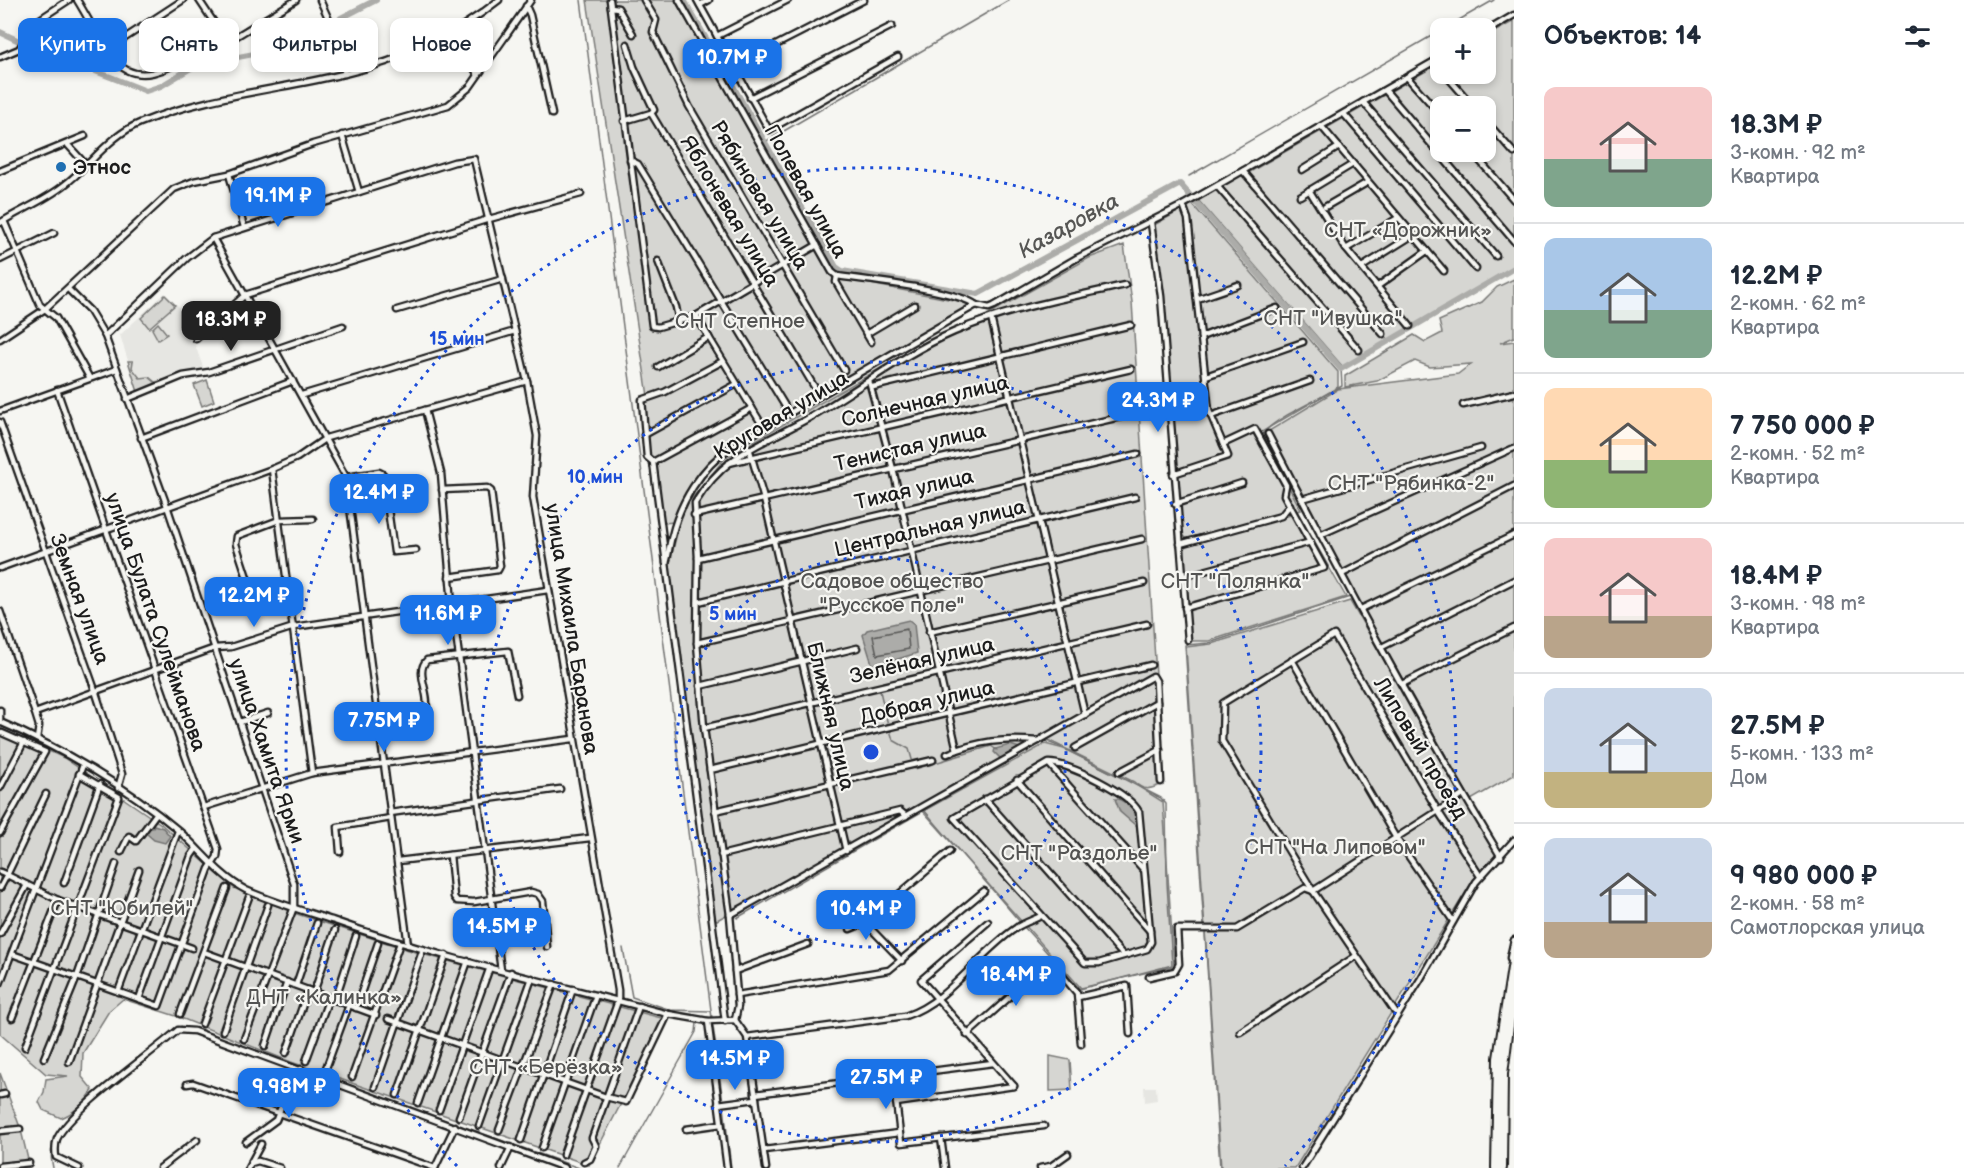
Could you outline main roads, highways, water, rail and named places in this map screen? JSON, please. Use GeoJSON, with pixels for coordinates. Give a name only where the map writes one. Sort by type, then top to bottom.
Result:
{"type":"FeatureCollection","features":[{"type":"Feature","properties":{"kind":"highway"},"geometry":{"type":"LineString","coordinates":[[1496,1168],[1497,1073],[1514,955]]}},
{"type":"Feature","properties":{"kind":"highway"},"geometry":{"type":"LineString","coordinates":[[1502,1168],[1503,1074],[1514,987]]}},
{"type":"Feature","properties":{"kind":"water"},"geometry":{"type":"Polygon","coordinates":[[[909,620],[914,624],[917,653],[873,667],[863,635],[867,630],[909,620]]]}},
{"type":"Feature","properties":{"kind":"water"},"geometry":{"type":"Polygon","coordinates":[[[1010,745],[1020,748],[1001,759],[994,752],[995,749],[1010,745]]]}},
{"type":"Feature","properties":{"kind":"water"},"geometry":{"type":"Polygon","coordinates":[[[1115,799],[1131,806],[1139,819],[1135,825],[1120,812],[1115,799]]]}},
{"type":"Feature","properties":{"kind":"water"},"geometry":{"type":"Polygon","coordinates":[[[154,825],[163,828],[170,836],[165,843],[154,840],[146,833],[148,828],[153,828],[154,825]]]}},
{"type":"Feature","properties":{"kind":"waterway","name":"Казаровка"},"geometry":{"type":"LineString","coordinates":[[341,18],[376,0]]}},
{"type":"Feature","properties":{"kind":"waterway"},"geometry":{"type":"LineString","coordinates":[[581,0],[712,1018]]}},
{"type":"Feature","properties":{"kind":"waterway","name":"Казаровка"},"geometry":{"type":"LineString","coordinates":[[684,0],[836,267],[842,271],[978,294],[1180,184],[1341,369],[1514,268]]}},
{"type":"Feature","properties":{"kind":"waterway"},"geometry":{"type":"LineString","coordinates":[[765,142],[1009,0]]}},
{"type":"Feature","properties":{"kind":"waterway"},"geometry":{"type":"LineString","coordinates":[[1462,18],[1494,0]]}},
{"type":"Feature","properties":{"kind":"waterway","name":"Казаровка"},"geometry":{"type":"LineString","coordinates":[[0,32],[18,41]]}},
{"type":"Feature","properties":{"kind":"waterway"},"geometry":{"type":"LineString","coordinates":[[1189,176],[1430,37]]}},
{"type":"Feature","properties":{"kind":"waterway","name":"Казаровка"},"geometry":{"type":"LineString","coordinates":[[98,72],[146,91],[161,86],[196,65],[251,55]]}},
{"type":"Feature","properties":{"kind":"waterway"},"geometry":{"type":"LineString","coordinates":[[1341,369],[1342,386],[1287,415],[1262,435],[1459,794]]}},
{"type":"Feature","properties":{"kind":"waterway"},"geometry":{"type":"LineString","coordinates":[[1204,927],[1185,645],[1209,643],[1350,597]]}},
{"type":"Feature","properties":{"kind":"waterway"},"geometry":{"type":"LineString","coordinates":[[875,667],[876,672]]}},
{"type":"Feature","properties":{"kind":"waterway"},"geometry":{"type":"LineString","coordinates":[[880,691],[888,725]]}},
{"type":"Feature","properties":{"kind":"waterway"},"geometry":{"type":"LineString","coordinates":[[890,730],[893,740],[909,749],[913,763]]}},
{"type":"Feature","properties":{"kind":"waterway"},"geometry":{"type":"LineString","coordinates":[[737,918],[1045,741],[1161,798],[1166,804],[1167,883],[1172,965],[1080,989],[1024,927]]}},
{"type":"Feature","properties":{"kind":"waterway"},"geometry":{"type":"LineString","coordinates":[[915,769],[991,746],[997,750]]}},
{"type":"Feature","properties":{"kind":"waterway"},"geometry":{"type":"LineString","coordinates":[[924,810],[1020,922]]}},
{"type":"Feature","properties":{"kind":"waterway"},"geometry":{"type":"LineString","coordinates":[[1205,934],[1220,1168]]}},
{"type":"Feature","properties":{"kind":"waterway"},"geometry":{"type":"LineString","coordinates":[[623,948],[632,997],[671,1010],[711,1011]]}},
{"type":"Feature","properties":{"kind":"waterway"},"geometry":{"type":"LineString","coordinates":[[620,1168],[696,1032],[697,1023]]}},
{"type":"Feature","properties":{"kind":"waterway"},"geometry":{"type":"LineString","coordinates":[[181,1026],[579,1168]]}},
{"type":"Feature","properties":{"kind":"waterway"},"geometry":{"type":"LineString","coordinates":[[713,1026],[723,1102]]}},
{"type":"Feature","properties":{"kind":"waterway"},"geometry":{"type":"LineString","coordinates":[[724,1106],[731,1168]]}},
{"type":"Feature","properties":{"kind":"waterway"},"geometry":{"type":"LineString","coordinates":[[53,1168],[51,1150],[56,1135],[66,1121],[80,1108]]}},
{"type":"Feature","properties":{"kind":"place","name":"Этнос"},"geometry":{"type":"Point","coordinates":[61,167]}},
{"type":"Feature","properties":{"kind":"park label","name":"СНТ «Дорожник»"},"geometry":{"type":"Point","coordinates":[1408,230]}},
{"type":"Feature","properties":{"kind":"park label","name":"СНТ \"Ивушка\""},"geometry":{"type":"Point","coordinates":[1333,318]}},
{"type":"Feature","properties":{"kind":"park label","name":"СНТ Степное"},"geometry":{"type":"Point","coordinates":[740,321]}},
{"type":"Feature","properties":{"kind":"park label","name":"СНТ \"Рябинка-2\""},"geometry":{"type":"Point","coordinates":[1411,483]}},
{"type":"Feature","properties":{"kind":"park label","name":"СНТ \"Полянка\""},"geometry":{"type":"Point","coordinates":[1235,581]}},
{"type":"Feature","properties":{"kind":"park label","name":"Садовое общество \"Русское поле\""},"geometry":{"type":"Point","coordinates":[892,593]}},
{"type":"Feature","properties":{"kind":"park label","name":"СНТ \"На Липовом\""},"geometry":{"type":"Point","coordinates":[1335,847]}},
{"type":"Feature","properties":{"kind":"park label","name":"СНТ \"Раздолье\""},"geometry":{"type":"Point","coordinates":[1079,853]}},
{"type":"Feature","properties":{"kind":"park label","name":"СНТ \"Юбилей\""},"geometry":{"type":"Point","coordinates":[122,908]}},
{"type":"Feature","properties":{"kind":"park label","name":"ДНТ «Калинка»"},"geometry":{"type":"Point","coordinates":[324,997]}},
{"type":"Feature","properties":{"kind":"park label","name":"СНТ «Берёзка»"},"geometry":{"type":"Point","coordinates":[546,1067]}}]}
